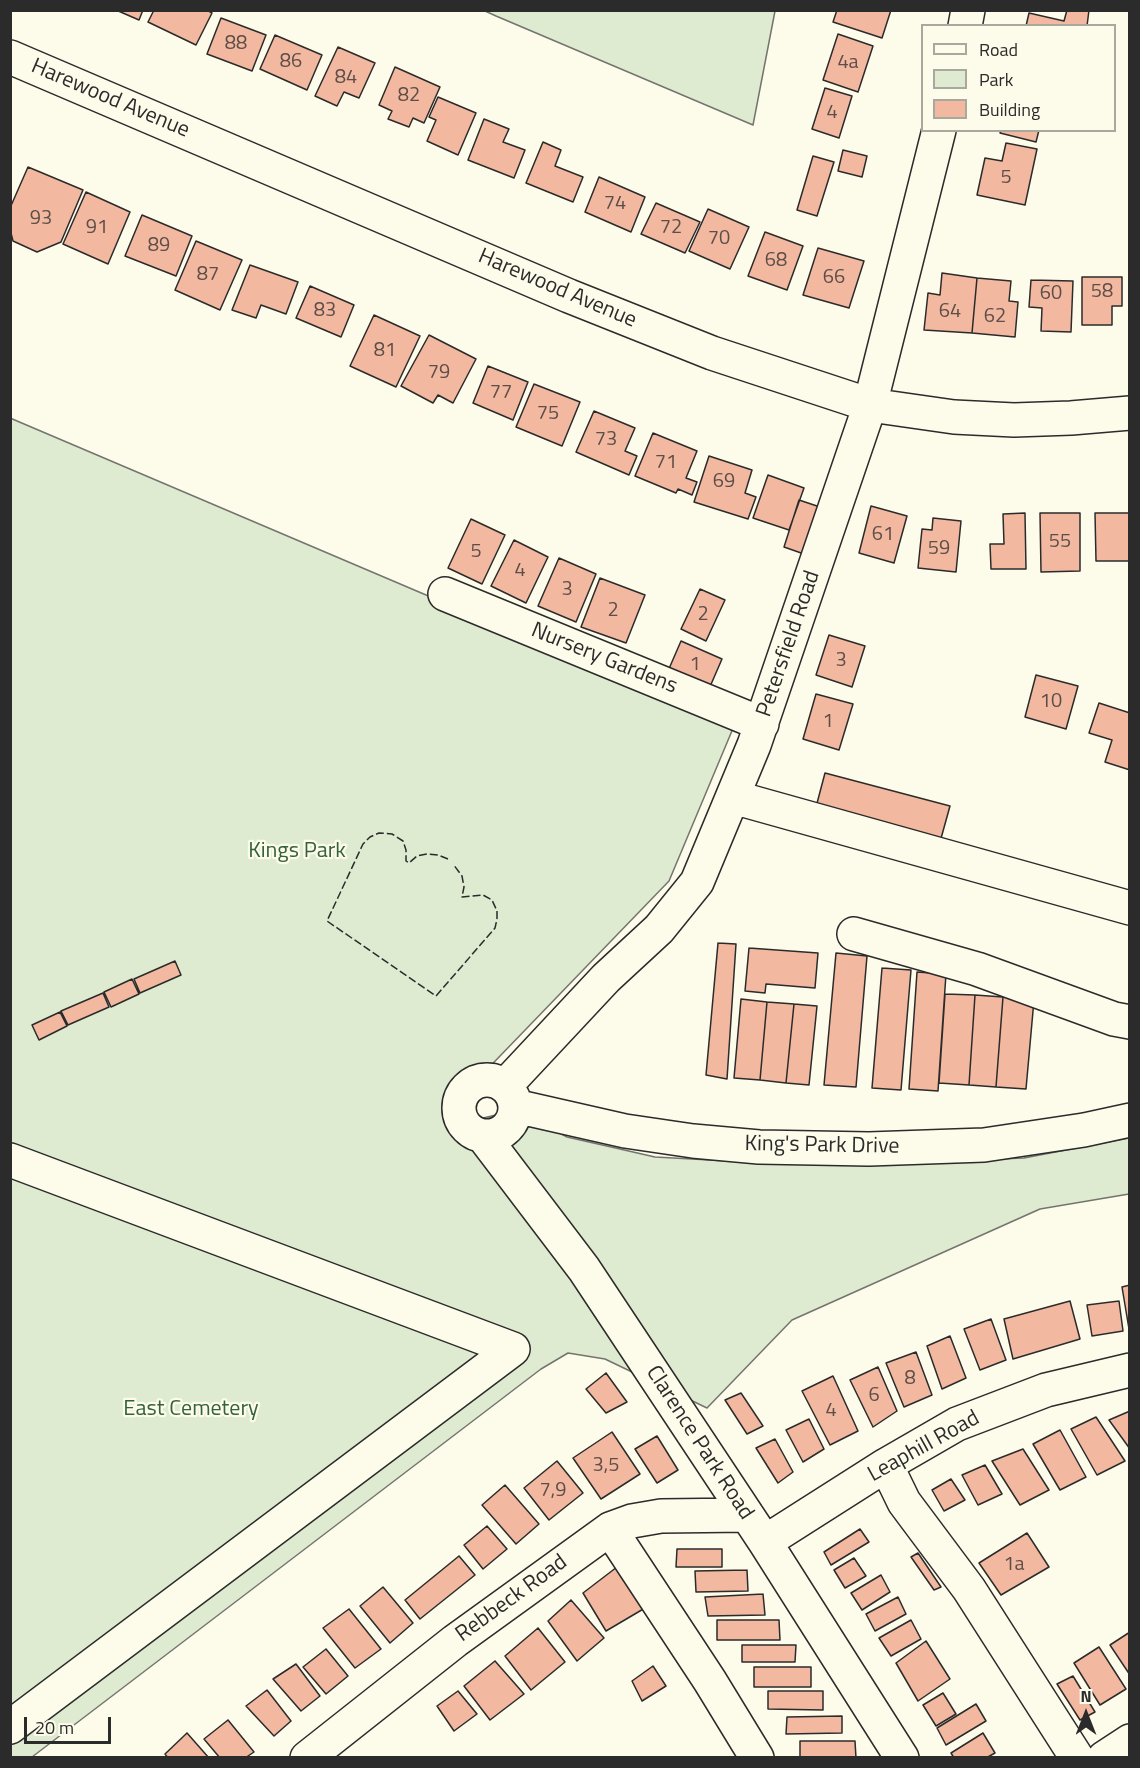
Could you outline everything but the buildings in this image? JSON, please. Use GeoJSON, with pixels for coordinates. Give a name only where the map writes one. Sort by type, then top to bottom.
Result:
{"type":"FeatureCollection","features":[{"type":"Feature","properties":{"kind":"street","name":"Harewood Avenue"},"geometry":{"type":"LineString","coordinates":[[10,57],[569,296],[712,353],[870,405],[954,417],[1014,420],[1130,413]]}},
{"type":"Feature","properties":{"kind":"street","name":"Petersfield Road"},"geometry":{"type":"LineString","coordinates":[[510,1096],[606,978],[659,929],[696,882],[762,724],[870,405],[938,132]]}},
{"type":"Feature","properties":{"kind":"street","name":"Nursery Gardens"},"geometry":{"type":"LineString","coordinates":[[445,594],[762,724]]}},
{"type":"Feature","properties":{"kind":"street"},"geometry":{"type":"LineString","coordinates":[[733,797],[1130,908]]}},
{"type":"Feature","properties":{"kind":"street"},"geometry":{"type":"LineString","coordinates":[[854,934],[977,969],[1114,1019],[1130,1022]]}},
{"type":"Feature","properties":{"kind":"street"},"geometry":{"type":"LineString","coordinates":[[491,1080],[510,1096],[514,1116],[510,1125],[503,1132],[494,1136],[483,1136],[473,1134],[460,1119],[460,1100],[472,1084],[491,1080]]}},
{"type":"Feature","properties":{"kind":"street","name":"King's Park Drive"},"geometry":{"type":"LineString","coordinates":[[510,1096],[625,1131],[693,1141],[759,1147],[869,1149],[984,1145],[1084,1130],[1130,1120]]}},
{"type":"Feature","properties":{"kind":"street","name":"Clarence Park Road"},"geometry":{"type":"LineString","coordinates":[[483,1136],[582,1265],[765,1542],[902,1758]]}},
{"type":"Feature","properties":{"kind":"street"},"geometry":{"type":"LineString","coordinates":[[10,1160],[513,1349],[10,1727]]}},
{"type":"Feature","properties":{"kind":"street","name":"Leaphill Road"},"geometry":{"type":"LineString","coordinates":[[765,1542],[886,1465],[957,1424],[1046,1390],[1130,1370]]}},
{"type":"Feature","properties":{"kind":"street"},"geometry":{"type":"LineString","coordinates":[[886,1465],[904,1502],[969,1589],[1077,1758]]}},
{"type":"Feature","properties":{"kind":"street","name":"Rebbeck Road"},"geometry":{"type":"LineString","coordinates":[[307,1758],[455,1641],[609,1529],[632,1521],[661,1516],[747,1515]]}},
{"type":"Feature","properties":{"kind":"street"},"geometry":{"type":"LineString","coordinates":[[609,1529],[710,1681],[757,1758]]}},
{"type":"Feature","properties":{"kind":"street"},"geometry":{"type":"LineString","coordinates":[[1104,1758],[1130,1741]]}},
{"type":"Feature","properties":{"kind":"green space"},"geometry":{"type":"Polygon","coordinates":[[[485,11],[775,11],[753,125],[496,16],[485,11]]]}},
{"type":"Feature","properties":{"kind":"green space"},"geometry":{"type":"Polygon","coordinates":[[[10,418],[734,726],[669,881],[472,1085],[463,1113],[479,1119],[517,1110],[567,1137],[655,1157],[783,1164],[869,1164],[1024,1158],[1129,1138],[1129,1194],[1040,1209],[792,1320],[707,1408],[605,1359],[568,1353],[541,1369],[32,1757],[11,1757],[10,418]]]}},
{"type":"Feature","properties":{"kind":"fence"},"geometry":{"type":"LineString","coordinates":[[448,859],[427,854],[417,856],[409,863],[406,861],[403,841],[392,834],[379,833],[370,837],[363,844],[327,921],[436,996],[495,928],[497,919],[497,911],[492,900],[483,895],[462,897],[464,887],[462,876],[453,864]]}},
{"type":"Feature","properties":{"kind":"park label","name":"Kings Park"},"geometry":{"type":"Point","coordinates":[297,852]}},
{"type":"Feature","properties":{"kind":"park label","name":"East Cemetery"},"geometry":{"type":"Point","coordinates":[191,1410]}}]}
